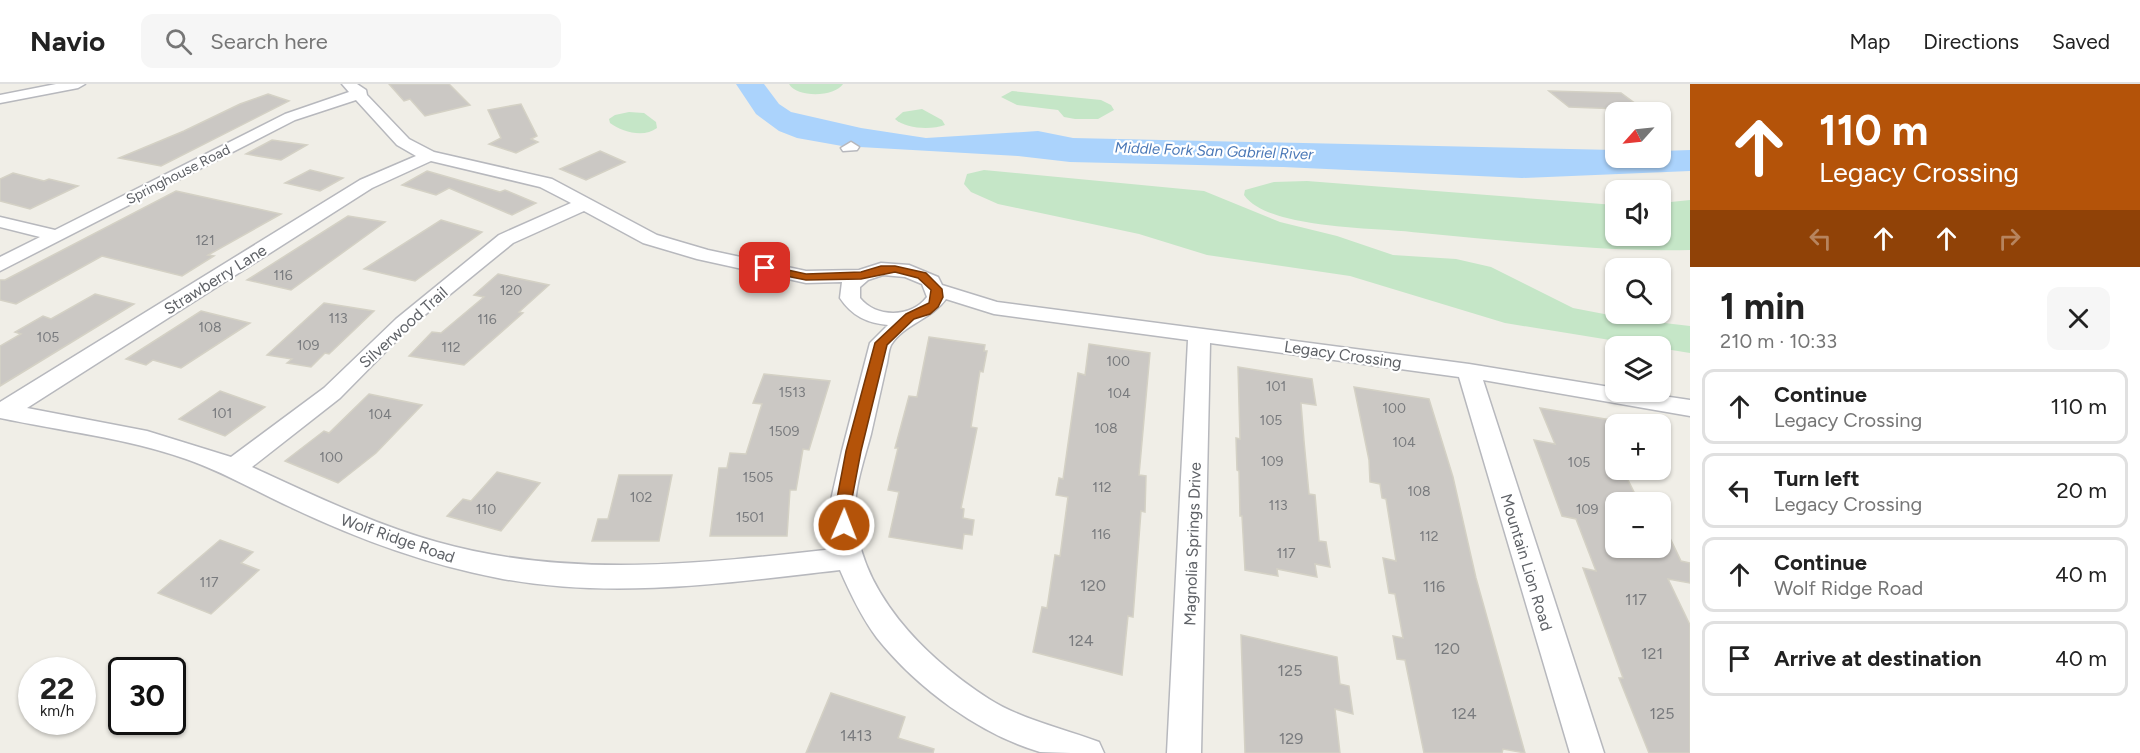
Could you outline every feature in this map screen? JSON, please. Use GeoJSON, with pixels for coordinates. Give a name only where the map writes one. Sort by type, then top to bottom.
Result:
{"type":"FeatureCollection","features":[{"type":"Feature","properties":{"kind":"street"},"geometry":{"type":"LineString","coordinates":[[0,99],[78,84]]}},
{"type":"Feature","properties":{"kind":"street"},"geometry":{"type":"LineString","coordinates":[[355,89],[403,142],[429,156],[546,183],[650,239],[674,248],[806,277],[850,298],[859,309],[871,315],[881,343],[842,509],[849,558],[864,591],[888,628],[932,673],[979,710],[1067,748],[1087,753]]}},
{"type":"Feature","properties":{"kind":"street","name":"Springhouse Road"},"geometry":{"type":"LineString","coordinates":[[0,265],[290,117],[355,89]]}},
{"type":"Feature","properties":{"kind":"street","name":"Strawberry Lane"},"geometry":{"type":"LineString","coordinates":[[2,410],[366,184],[429,156]]}},
{"type":"Feature","properties":{"kind":"street","name":"Silverwood Trail"},"geometry":{"type":"LineString","coordinates":[[234,468],[332,393],[403,323],[506,239],[585,204]]}},
{"type":"Feature","properties":{"kind":"street"},"geometry":{"type":"LineString","coordinates":[[0,222],[57,236]]}},
{"type":"Feature","properties":{"kind":"street","name":"Legacy Crossing"},"geometry":{"type":"LineString","coordinates":[[861,276],[881,270],[909,271],[922,275],[936,289],[994,308],[1469,371],[1690,408]]}},
{"type":"Feature","properties":{"kind":"street"},"geometry":{"type":"LineString","coordinates":[[806,277],[861,276]]}},
{"type":"Feature","properties":{"kind":"street"},"geometry":{"type":"LineString","coordinates":[[850,298],[850,285],[861,276]]}},
{"type":"Feature","properties":{"kind":"street"},"geometry":{"type":"LineString","coordinates":[[881,343],[918,314],[934,305],[937,297],[936,289]]}},
{"type":"Feature","properties":{"kind":"street","name":"Legacy Crossing"},"geometry":{"type":"LineString","coordinates":[[871,315],[885,318],[994,308]]}},
{"type":"Feature","properties":{"kind":"street","name":"Magnolia Springs Drive"},"geometry":{"type":"LineString","coordinates":[[1184,753],[1199,334]]}},
{"type":"Feature","properties":{"kind":"street","name":"Mountain Lion Road"},"geometry":{"type":"LineString","coordinates":[[1469,371],[1587,753]]}},
{"type":"Feature","properties":{"kind":"street","name":"Wolf Ridge Road"},"geometry":{"type":"LineString","coordinates":[[2,410],[127,435],[192,452],[234,468],[298,500],[367,530],[439,555],[528,572],[605,577],[692,575],[849,558]]}},
{"type":"Feature","properties":{"kind":"green space"},"geometry":{"type":"Polygon","coordinates":[[[789,84],[843,84],[825,93],[807,94],[793,89],[789,84]]]}},
{"type":"Feature","properties":{"kind":"green space"},"geometry":{"type":"Polygon","coordinates":[[[1012,91],[1101,100],[1111,105],[1114,110],[1098,119],[1064,117],[1058,110],[1017,105],[1001,97],[1012,91]]]}},
{"type":"Feature","properties":{"kind":"green space"},"geometry":{"type":"Polygon","coordinates":[[[922,109],[942,120],[945,125],[919,128],[905,125],[895,119],[903,112],[922,109]]]}},
{"type":"Feature","properties":{"kind":"green space"},"geometry":{"type":"Polygon","coordinates":[[[629,112],[644,113],[656,122],[657,128],[646,133],[633,133],[610,123],[609,119],[615,115],[629,112]]]}},
{"type":"Feature","properties":{"kind":"green space"},"geometry":{"type":"Polygon","coordinates":[[[984,170],[1204,191],[1280,222],[1337,236],[1393,255],[1456,259],[1491,267],[1573,308],[1605,314],[1605,324],[1690,326],[1690,353],[1671,350],[1671,336],[1605,336],[1605,339],[1505,323],[1350,276],[1207,255],[1139,234],[998,204],[971,192],[964,184],[967,174],[984,170]]]}},
{"type":"Feature","properties":{"kind":"green space"},"geometry":{"type":"Polygon","coordinates":[[[1307,181],[1605,204],[1605,246],[1671,246],[1671,202],[1690,200],[1690,250],[1590,248],[1303,222],[1258,207],[1244,195],[1245,190],[1274,182],[1307,181]]]}},
{"type":"Feature","properties":{"kind":"water","name":"Middle Fork San Gabriel River"},"geometry":{"type":"Polygon","coordinates":[[[736,84],[764,84],[779,104],[791,112],[861,128],[926,138],[1038,131],[1073,138],[1605,150],[1605,168],[1671,168],[1671,151],[1690,150],[1690,171],[1522,178],[1283,167],[1070,162],[1018,156],[842,146],[797,138],[779,131],[756,114],[736,84]]]}},
{"type":"Feature","properties":{"kind":"building"},"geometry":{"type":"Polygon","coordinates":[[[389,84],[449,84],[470,105],[425,116],[410,99],[404,101],[389,84]]]}},
{"type":"Feature","properties":{"kind":"building"},"geometry":{"type":"Polygon","coordinates":[[[1549,91],[1621,93],[1633,102],[1605,102],[1605,108],[1569,107],[1549,91]]]}},
{"type":"Feature","properties":{"kind":"building"},"geometry":{"type":"Polygon","coordinates":[[[268,94],[289,101],[161,166],[119,158],[184,131],[240,104],[268,94]]]}},
{"type":"Feature","properties":{"kind":"building"},"geometry":{"type":"Polygon","coordinates":[[[521,104],[537,136],[531,139],[538,142],[516,153],[489,144],[501,138],[488,110],[521,104]]]}},
{"type":"Feature","properties":{"kind":"building"},"geometry":{"type":"Polygon","coordinates":[[[272,140],[307,145],[281,160],[246,154],[272,140]]]}},
{"type":"Feature","properties":{"kind":"building"},"geometry":{"type":"Polygon","coordinates":[[[600,151],[625,162],[586,180],[560,169],[600,151]]]}},
{"type":"Feature","properties":{"kind":"building"},"geometry":{"type":"Polygon","coordinates":[[[310,170],[343,178],[320,191],[285,183],[310,170]]]}},
{"type":"Feature","properties":{"kind":"building"},"geometry":{"type":"Polygon","coordinates":[[[427,171],[500,192],[505,190],[536,203],[512,215],[449,188],[436,195],[402,185],[427,171]]]}},
{"type":"Feature","properties":{"kind":"building"},"geometry":{"type":"Polygon","coordinates":[[[13,173],[78,186],[30,209],[0,201],[0,179],[13,173]]]}},
{"type":"Feature","properties":{"kind":"building"},"geometry":{"type":"Polygon","coordinates":[[[176,191],[281,214],[208,255],[214,256],[182,276],[102,256],[16,304],[0,300],[0,280],[5,280],[176,191]]]}},
{"type":"Feature","properties":{"kind":"building"},"geometry":{"type":"Polygon","coordinates":[[[348,216],[385,222],[291,290],[247,280],[348,216]]]}},
{"type":"Feature","properties":{"kind":"building"},"geometry":{"type":"Polygon","coordinates":[[[441,220],[482,232],[415,281],[364,269],[441,220]]]}},
{"type":"Feature","properties":{"kind":"building"},"geometry":{"type":"Polygon","coordinates":[[[498,274],[549,285],[519,312],[523,313],[464,365],[409,356],[432,332],[441,333],[484,297],[474,295],[498,274]]]}},
{"type":"Feature","properties":{"kind":"building"},"geometry":{"type":"Polygon","coordinates":[[[95,294],[134,304],[0,386],[0,346],[21,334],[15,332],[43,316],[51,319],[95,294]]]}},
{"type":"Feature","properties":{"kind":"building"},"geometry":{"type":"Polygon","coordinates":[[[324,303],[374,311],[329,354],[325,353],[311,367],[287,363],[292,359],[267,355],[324,303]]]}},
{"type":"Feature","properties":{"kind":"building"},"geometry":{"type":"Polygon","coordinates":[[[201,311],[250,323],[181,368],[153,360],[146,365],[126,359],[201,311]]]}},
{"type":"Feature","properties":{"kind":"building"},"geometry":{"type":"Polygon","coordinates":[[[929,337],[985,345],[984,351],[987,351],[983,372],[980,371],[971,427],[977,428],[961,508],[964,509],[963,518],[974,520],[972,535],[964,534],[962,549],[889,537],[899,492],[888,490],[898,448],[895,448],[909,396],[917,397],[929,337]]]}},
{"type":"Feature","properties":{"kind":"building"},"geometry":{"type":"Polygon","coordinates":[[[1089,344],[1150,353],[1139,475],[1146,476],[1145,512],[1141,511],[1133,617],[1128,616],[1122,675],[1033,652],[1042,607],[1047,608],[1055,555],[1060,556],[1068,497],[1056,495],[1059,478],[1063,479],[1078,373],[1085,375],[1089,344]]]}},
{"type":"Feature","properties":{"kind":"building"},"geometry":{"type":"Polygon","coordinates":[[[1238,367],[1312,379],[1316,405],[1301,403],[1309,494],[1315,495],[1319,541],[1326,542],[1330,567],[1315,564],[1317,577],[1277,569],[1278,576],[1245,570],[1239,471],[1237,470],[1236,438],[1240,439],[1238,367]]]}},
{"type":"Feature","properties":{"kind":"building"},"geometry":{"type":"Polygon","coordinates":[[[764,374],[830,381],[809,450],[803,449],[796,490],[790,490],[787,536],[710,536],[719,468],[727,468],[730,453],[746,454],[762,404],[753,403],[764,374]]]}},
{"type":"Feature","properties":{"kind":"building"},"geometry":{"type":"Polygon","coordinates":[[[1354,387],[1429,399],[1453,477],[1476,578],[1525,753],[1503,749],[1502,753],[1424,753],[1405,660],[1397,659],[1393,636],[1403,638],[1395,594],[1389,593],[1383,558],[1396,561],[1386,499],[1382,498],[1380,484],[1370,482],[1369,460],[1354,387]]]}},
{"type":"Feature","properties":{"kind":"building"},"geometry":{"type":"Polygon","coordinates":[[[220,391],[265,407],[225,436],[179,419],[220,391]]]}},
{"type":"Feature","properties":{"kind":"building"},"geometry":{"type":"Polygon","coordinates":[[[369,394],[422,405],[376,453],[338,483],[285,461],[324,431],[329,433],[369,394]]]}},
{"type":"Feature","properties":{"kind":"building"},"geometry":{"type":"Polygon","coordinates":[[[1540,408],[1605,419],[1605,480],[1628,480],[1634,492],[1605,492],[1605,558],[1671,558],[1671,540],[1681,561],[1690,563],[1690,583],[1668,579],[1690,625],[1690,753],[1649,753],[1619,678],[1623,678],[1583,568],[1596,571],[1576,519],[1562,516],[1534,440],[1555,444],[1540,408]]]}},
{"type":"Feature","properties":{"kind":"building"},"geometry":{"type":"Polygon","coordinates":[[[497,472],[540,483],[501,531],[447,516],[463,499],[471,501],[497,472]]]}},
{"type":"Feature","properties":{"kind":"building"},"geometry":{"type":"Polygon","coordinates":[[[619,475],[672,475],[659,541],[592,541],[598,519],[608,519],[619,475]]]}},
{"type":"Feature","properties":{"kind":"building"},"geometry":{"type":"Polygon","coordinates":[[[220,540],[253,552],[241,563],[259,570],[211,614],[158,593],[220,540]]]}},
{"type":"Feature","properties":{"kind":"building"},"geometry":{"type":"Polygon","coordinates":[[[1241,635],[1337,657],[1340,684],[1349,686],[1353,714],[1335,709],[1340,753],[1245,753],[1241,635]]]}},
{"type":"Feature","properties":{"kind":"building"},"geometry":{"type":"Polygon","coordinates":[[[831,693],[905,717],[898,738],[934,749],[933,753],[806,753],[831,693]]]}},
{"type":"Feature","properties":{"kind":"route"},"geometry":{"type":"LineString","coordinates":[[765,268],[806,277],[861,276],[881,270],[895,269],[922,275],[936,289],[937,297],[934,305],[910,317],[881,343],[842,509],[844,525]]}}]}
